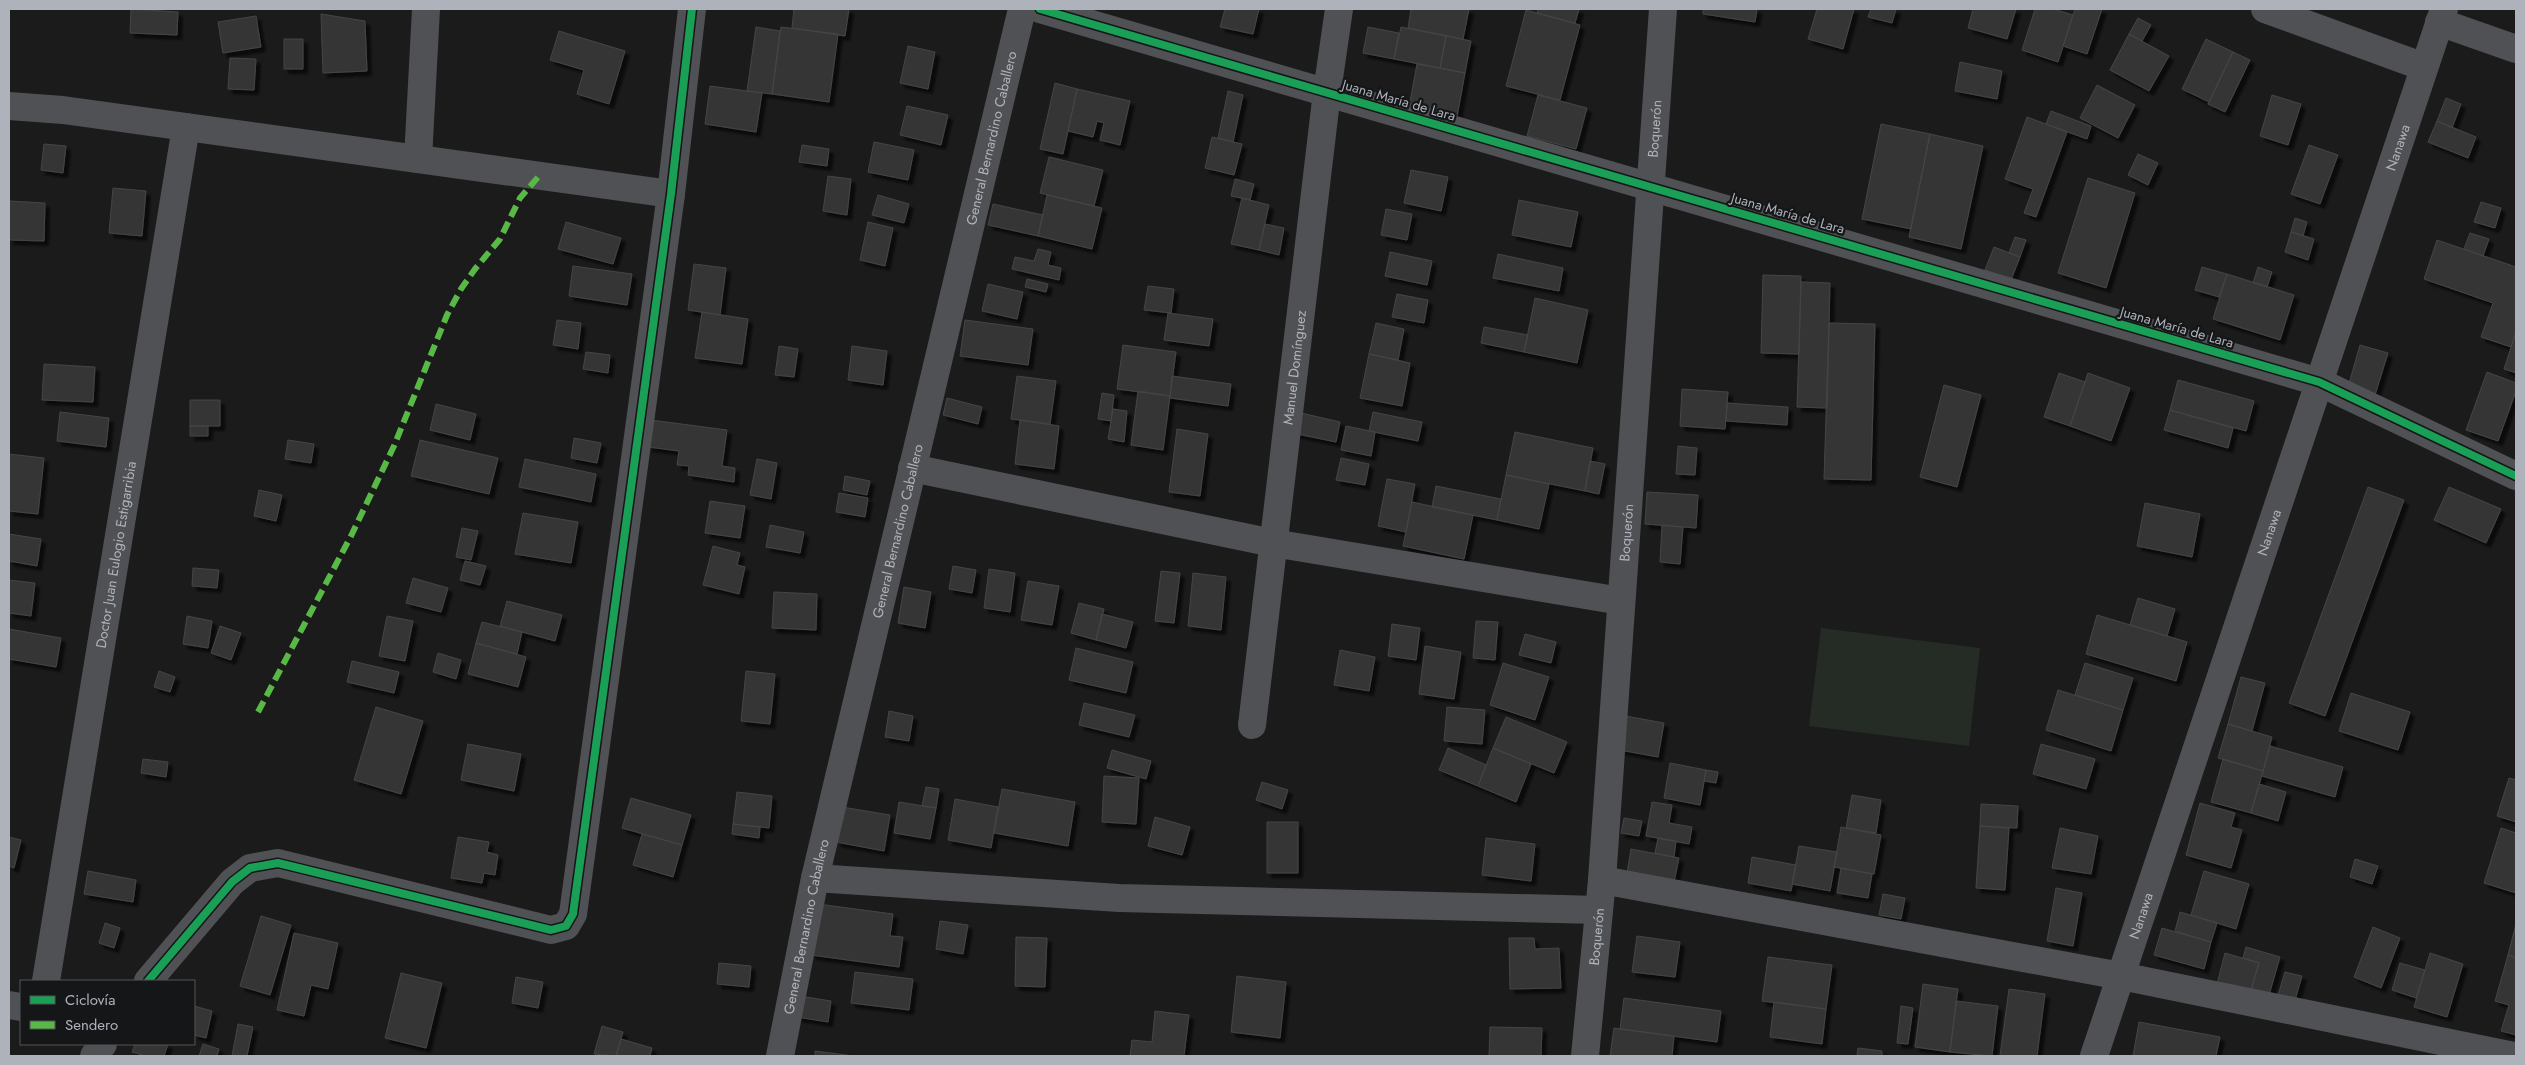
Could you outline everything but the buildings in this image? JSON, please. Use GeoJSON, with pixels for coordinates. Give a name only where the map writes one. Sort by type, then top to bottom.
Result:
{"type":"FeatureCollection","features":[{"type":"Feature","properties":{"kind":"street"},"geometry":{"type":"LineString","coordinates":[[418,159],[426,9]]}},
{"type":"Feature","properties":{"kind":"street"},"geometry":{"type":"LineString","coordinates":[[149,980],[232,882],[250,868],[278,863],[551,930],[566,926],[573,914],[671,194],[692,9]]}},
{"type":"Feature","properties":{"kind":"street","name":"General Bernardino Caballero"},"geometry":{"type":"LineString","coordinates":[[780,1056],[814,878],[1022,9]]}},
{"type":"Feature","properties":{"kind":"street","name":"Juana María de Lara"},"geometry":{"type":"LineString","coordinates":[[1040,9],[2319,382],[2516,476]]}},
{"type":"Feature","properties":{"kind":"street","name":"Manuel Domínguez"},"geometry":{"type":"LineString","coordinates":[[1252,725],[1327,92],[1339,9]]}},
{"type":"Feature","properties":{"kind":"street","name":"Boquerón"},"geometry":{"type":"LineString","coordinates":[[1585,1056],[1602,880],[1663,9]]}},
{"type":"Feature","properties":{"kind":"street"},"geometry":{"type":"LineString","coordinates":[[2265,9],[2424,67]]}},
{"type":"Feature","properties":{"kind":"street"},"geometry":{"type":"LineString","coordinates":[[2441,16],[2516,49]]}},
{"type":"Feature","properties":{"kind":"street","name":"Nanawa"},"geometry":{"type":"LineString","coordinates":[[2094,1056],[2441,16]]}},
{"type":"Feature","properties":{"kind":"street"},"geometry":{"type":"LineString","coordinates":[[9,106],[63,110],[671,194]]}},
{"type":"Feature","properties":{"kind":"street","name":"Doctor Juan Eulogio Estigarribia"},"geometry":{"type":"LineString","coordinates":[[46,980],[186,127]]}},
{"type":"Feature","properties":{"kind":"street"},"geometry":{"type":"LineString","coordinates":[[912,468],[1273,543],[1622,601]]}},
{"type":"Feature","properties":{"kind":"street"},"geometry":{"type":"LineString","coordinates":[[814,878],[1119,898],[1599,910]]}},
{"type":"Feature","properties":{"kind":"street"},"geometry":{"type":"LineString","coordinates":[[1602,880],[2121,976],[2514,1056]]}},
{"type":"Feature","properties":{"kind":"street"},"geometry":{"type":"LineString","coordinates":[[94,1056],[102,1045]]}},
{"type":"Feature","properties":{"kind":"shaded area"},"geometry":{"type":"Polygon","coordinates":[[[1821,628],[1980,648],[1969,746],[1809,726],[1821,628]]]}},
{"type":"Feature","properties":{"kind":"marked path"},"geometry":{"type":"LineString","coordinates":[[258,712],[351,536],[394,446],[447,315],[461,289],[500,239],[520,198],[539,176]]}},
{"type":"Feature","properties":{"kind":"cycle path"},"geometry":{"type":"LineString","coordinates":[[149,980],[232,882],[250,868],[278,863],[551,930],[566,926],[573,914],[671,194],[692,9]]}},
{"type":"Feature","properties":{"kind":"cycle path"},"geometry":{"type":"LineString","coordinates":[[1040,9],[2319,382],[2516,476]]}}]}
